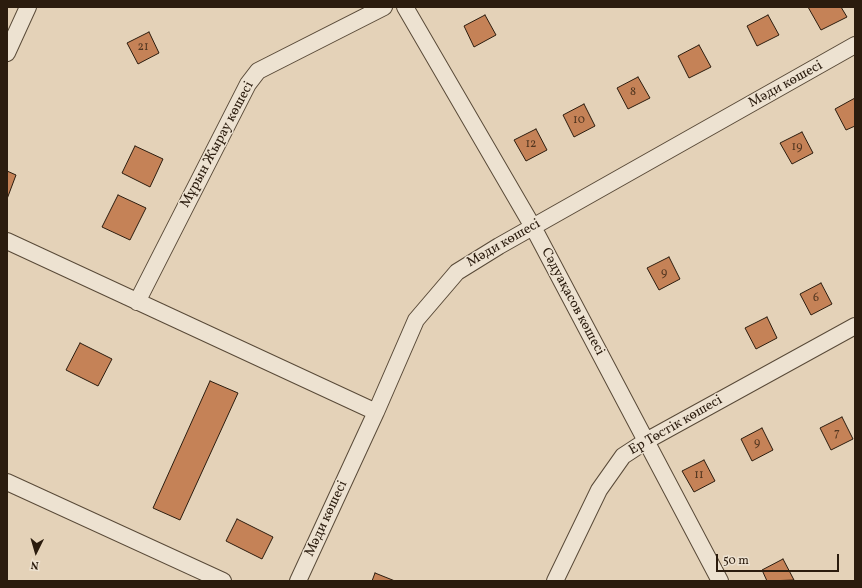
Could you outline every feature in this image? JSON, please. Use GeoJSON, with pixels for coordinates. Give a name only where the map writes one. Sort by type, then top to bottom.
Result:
{"type":"FeatureCollection","features":[{"type":"Feature","properties":{"kind":"street"},"geometry":{"type":"LineString","coordinates":[[7,53],[28,7]]}},
{"type":"Feature","properties":{"kind":"street","name":"Мұрын Жырау көшесі"},"geometry":{"type":"LineString","coordinates":[[137,302],[248,84],[258,71],[384,7]]}},
{"type":"Feature","properties":{"kind":"street","name":"Сәдуақасов көшесі"},"geometry":{"type":"LineString","coordinates":[[405,7],[533,227],[720,581]]}},
{"type":"Feature","properties":{"kind":"street","name":"Мәди көшесі"},"geometry":{"type":"LineString","coordinates":[[298,581],[376,412],[416,320],[457,272],[498,246],[855,45]]}},
{"type":"Feature","properties":{"kind":"street"},"geometry":{"type":"LineString","coordinates":[[7,241],[376,412]]}},
{"type":"Feature","properties":{"kind":"street","name":"Ер Төстік көшесі"},"geometry":{"type":"LineString","coordinates":[[555,581],[599,490],[623,456],[646,441],[855,326]]}},
{"type":"Feature","properties":{"kind":"street"},"geometry":{"type":"LineString","coordinates":[[7,482],[223,581]]}},
{"type":"Feature","properties":{"kind":"building"},"geometry":{"type":"Polygon","coordinates":[[[808,7],[841,7],[847,17],[821,30],[808,7]]]}},
{"type":"Feature","properties":{"kind":"building"},"geometry":{"type":"Polygon","coordinates":[[[485,15],[496,35],[474,47],[464,26],[485,15]]]}},
{"type":"Feature","properties":{"kind":"building"},"geometry":{"type":"Polygon","coordinates":[[[768,15],[779,35],[757,46],[747,26],[768,15]]]}},
{"type":"Feature","properties":{"kind":"building"},"geometry":{"type":"Polygon","coordinates":[[[149,32],[159,53],[138,64],[127,43],[149,32]]]}},
{"type":"Feature","properties":{"kind":"building"},"geometry":{"type":"Polygon","coordinates":[[[699,45],[711,67],[689,78],[678,56],[699,45]]]}},
{"type":"Feature","properties":{"kind":"building"},"geometry":{"type":"Polygon","coordinates":[[[638,77],[650,98],[628,109],[617,88],[638,77]]]}},
{"type":"Feature","properties":{"kind":"building"},"geometry":{"type":"Polygon","coordinates":[[[855,98],[855,126],[846,130],[835,109],[855,98]]]}},
{"type":"Feature","properties":{"kind":"building"},"geometry":{"type":"Polygon","coordinates":[[[584,104],[595,126],[574,137],[563,115],[584,104]]]}},
{"type":"Feature","properties":{"kind":"building"},"geometry":{"type":"Polygon","coordinates":[[[536,129],[547,150],[526,161],[514,140],[536,129]]]}},
{"type":"Feature","properties":{"kind":"building"},"geometry":{"type":"Polygon","coordinates":[[[802,132],[813,153],[792,164],[780,143],[802,132]]]}},
{"type":"Feature","properties":{"kind":"building"},"geometry":{"type":"Polygon","coordinates":[[[135,146],[163,159],[150,187],[122,173],[135,146]]]}},
{"type":"Feature","properties":{"kind":"building"},"geometry":{"type":"Polygon","coordinates":[[[7,171],[16,175],[7,199],[7,171]]]}},
{"type":"Feature","properties":{"kind":"building"},"geometry":{"type":"Polygon","coordinates":[[[118,195],[146,208],[130,240],[102,227],[118,195]]]}},
{"type":"Feature","properties":{"kind":"building"},"geometry":{"type":"Polygon","coordinates":[[[669,257],[680,279],[659,290],[647,268],[669,257]]]}},
{"type":"Feature","properties":{"kind":"building"},"geometry":{"type":"Polygon","coordinates":[[[821,283],[832,304],[811,315],[800,294],[821,283]]]}},
{"type":"Feature","properties":{"kind":"building"},"geometry":{"type":"Polygon","coordinates":[[[767,317],[777,338],[756,349],[745,328],[767,317]]]}},
{"type":"Feature","properties":{"kind":"building"},"geometry":{"type":"Polygon","coordinates":[[[80,343],[112,359],[98,386],[66,370],[80,343]]]}},
{"type":"Feature","properties":{"kind":"building"},"geometry":{"type":"Polygon","coordinates":[[[210,381],[238,393],[180,520],[153,508],[210,381]]]}},
{"type":"Feature","properties":{"kind":"building"},"geometry":{"type":"Polygon","coordinates":[[[842,417],[853,439],[831,450],[820,428],[842,417]]]}},
{"type":"Feature","properties":{"kind":"building"},"geometry":{"type":"Polygon","coordinates":[[[762,428],[773,450],[752,461],[741,439],[762,428]]]}},
{"type":"Feature","properties":{"kind":"building"},"geometry":{"type":"Polygon","coordinates":[[[704,460],[715,481],[694,492],[682,471],[704,460]]]}},
{"type":"Feature","properties":{"kind":"building"},"geometry":{"type":"Polygon","coordinates":[[[237,519],[273,537],[262,559],[226,541],[237,519]]]}},
{"type":"Feature","properties":{"kind":"building"},"geometry":{"type":"Polygon","coordinates":[[[783,559],[794,580],[767,581],[762,570],[783,559]]]}},
{"type":"Feature","properties":{"kind":"building"},"geometry":{"type":"Polygon","coordinates":[[[375,573],[395,581],[372,581],[375,573]]]}}]}
